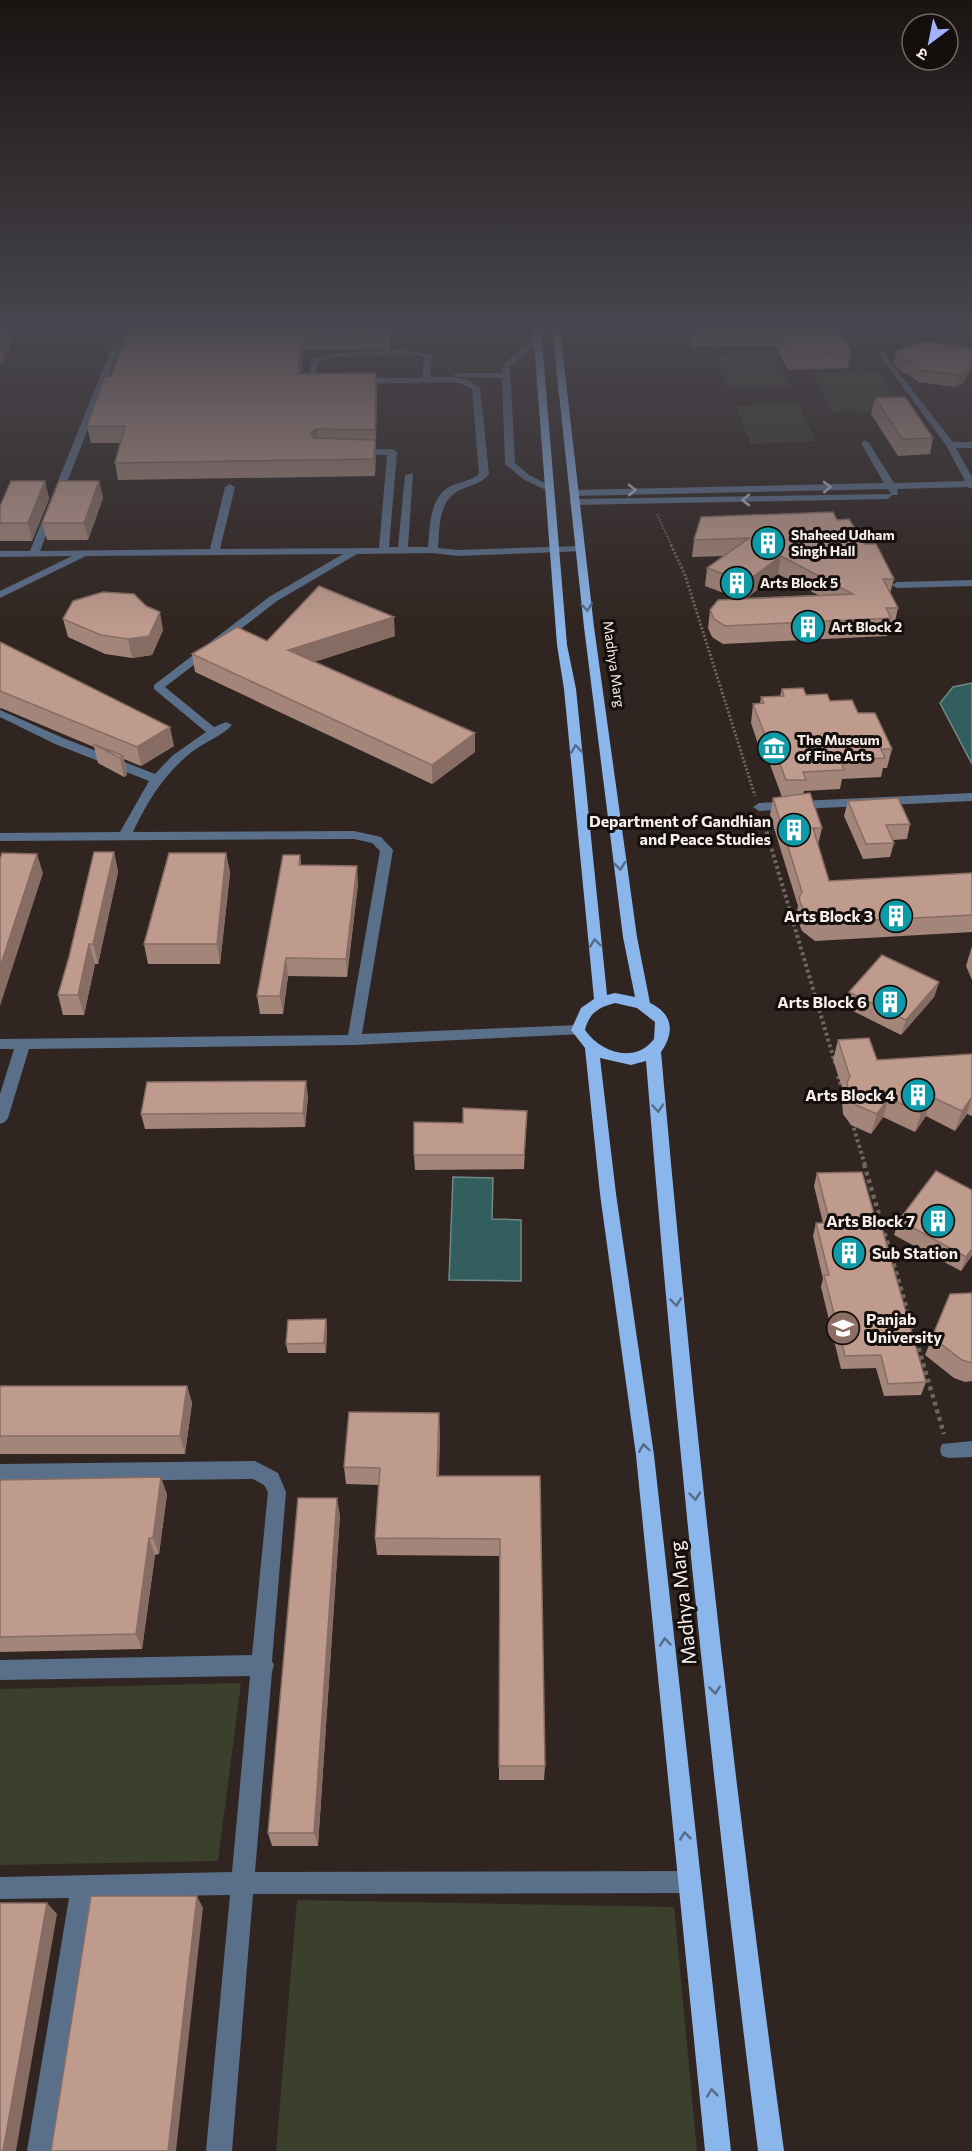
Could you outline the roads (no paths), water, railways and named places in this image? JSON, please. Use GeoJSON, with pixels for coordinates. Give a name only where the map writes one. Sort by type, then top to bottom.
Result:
{"type":"FeatureCollection","features":[{"type":"Feature","properties":{"kind":"main road"},"geometry":{"type":"LineString","coordinates":[[545,429],[562,645],[570,689],[601,1001]]}},
{"type":"Feature","properties":{"kind":"main road","name":"Madhya Marg"},"geometry":{"type":"LineString","coordinates":[[567,429],[630,937],[643,1004]]}},
{"type":"Feature","properties":{"kind":"main road"},"geometry":{"type":"LineString","coordinates":[[622,999],[643,1004],[661,1020],[664,1031],[661,1041],[653,1050],[630,1058],[617,1058],[592,1049],[583,1041],[578,1030],[584,1011],[601,1001],[622,999]]}},
{"type":"Feature","properties":{"kind":"main road"},"geometry":{"type":"LineString","coordinates":[[592,1049],[608,1194],[645,1455],[718,2151]]}},
{"type":"Feature","properties":{"kind":"main road","name":"Madhya Marg"},"geometry":{"type":"LineString","coordinates":[[653,1050],[701,1560],[735,1884],[771,2151]]}},
{"type":"Feature","properties":{"kind":"street"},"geometry":{"type":"LineString","coordinates":[[34,553],[83,429]]}},
{"type":"Feature","properties":{"kind":"street"},"geometry":{"type":"LineString","coordinates":[[433,550],[439,501],[445,493],[480,479],[484,474],[480,429]]}},
{"type":"Feature","properties":{"kind":"street"},"geometry":{"type":"LineString","coordinates":[[508,429],[510,464],[526,477],[550,489]]}},
{"type":"Feature","properties":{"kind":"street"},"geometry":{"type":"LineString","coordinates":[[939,429],[950,444],[972,487]]}},
{"type":"Feature","properties":{"kind":"street"},"geometry":{"type":"LineString","coordinates":[[865,443],[896,496]]}},
{"type":"Feature","properties":{"kind":"street"},"geometry":{"type":"LineString","coordinates":[[950,444],[972,445]]}},
{"type":"Feature","properties":{"kind":"street"},"geometry":{"type":"LineString","coordinates":[[350,452],[392,452],[384,551]]}},
{"type":"Feature","properties":{"kind":"street"},"geometry":{"type":"LineString","coordinates":[[403,550],[410,475]]}},
{"type":"Feature","properties":{"kind":"street"},"geometry":{"type":"LineString","coordinates":[[214,552],[230,487]]}},
{"type":"Feature","properties":{"kind":"street"},"geometry":{"type":"LineString","coordinates":[[574,497],[691,489],[972,487]]}},
{"type":"Feature","properties":{"kind":"street"},"geometry":{"type":"LineString","coordinates":[[574,497],[651,503],[695,502],[896,496],[972,487]]}},
{"type":"Feature","properties":{"kind":"street"},"geometry":{"type":"LineString","coordinates":[[691,489],[695,502]]}},
{"type":"Feature","properties":{"kind":"street"},"geometry":{"type":"LineString","coordinates":[[0,554],[403,550],[458,553],[580,546]]}},
{"type":"Feature","properties":{"kind":"street"},"geometry":{"type":"LineString","coordinates":[[213,732],[158,687],[273,599],[355,551]]}},
{"type":"Feature","properties":{"kind":"street"},"geometry":{"type":"LineString","coordinates":[[0,595],[87,553]]}},
{"type":"Feature","properties":{"kind":"street"},"geometry":{"type":"LineString","coordinates":[[897,585],[972,583]]}},
{"type":"Feature","properties":{"kind":"street"},"geometry":{"type":"LineString","coordinates":[[0,713],[59,741],[156,779]]}},
{"type":"Feature","properties":{"kind":"street"},"geometry":{"type":"LineString","coordinates":[[125,836],[156,779],[187,748],[226,725]]}},
{"type":"Feature","properties":{"kind":"street"},"geometry":{"type":"LineString","coordinates":[[759,807],[972,797]]}},
{"type":"Feature","properties":{"kind":"street"},"geometry":{"type":"LineString","coordinates":[[0,837],[354,836],[376,840],[387,849],[354,1040]]}},
{"type":"Feature","properties":{"kind":"street"},"geometry":{"type":"LineString","coordinates":[[0,1044],[354,1040],[578,1030]]}},
{"type":"Feature","properties":{"kind":"street"},"geometry":{"type":"LineString","coordinates":[[0,1118],[23,1044]]}},
{"type":"Feature","properties":{"kind":"street"},"geometry":{"type":"LineString","coordinates":[[949,1450],[972,1449]]}},
{"type":"Feature","properties":{"kind":"street"},"geometry":{"type":"LineString","coordinates":[[0,1473],[255,1470],[272,1479],[278,1492],[219,2151]]}},
{"type":"Feature","properties":{"kind":"street"},"geometry":{"type":"LineString","coordinates":[[0,1670],[264,1665]]}},
{"type":"Feature","properties":{"kind":"street"},"geometry":{"type":"LineString","coordinates":[[0,1888],[243,1883],[690,1882]]}},
{"type":"Feature","properties":{"kind":"street"},"geometry":{"type":"LineString","coordinates":[[40,2151],[82,1887]]}},
{"type":"Feature","properties":{"kind":"water"},"geometry":{"type":"Polygon","coordinates":[[[972,683],[972,764],[940,703],[953,687],[972,683]]]}},
{"type":"Feature","properties":{"kind":"water"},"geometry":{"type":"Polygon","coordinates":[[[453,1177],[493,1178],[492,1219],[521,1220],[521,1281],[449,1280],[453,1177]]]}},
{"type":"Feature","properties":{"kind":"place","name":"Shaheed Udham Singh Hall"},"geometry":{"type":"Point","coordinates":[768,543]}},
{"type":"Feature","properties":{"kind":"place","name":"Arts Block 5"},"geometry":{"type":"Point","coordinates":[737,583]}},
{"type":"Feature","properties":{"kind":"place","name":"Art Block 2"},"geometry":{"type":"Point","coordinates":[808,627]}},
{"type":"Feature","properties":{"kind":"place","name":"The Museum of Fine Arts"},"geometry":{"type":"Point","coordinates":[774,748]}},
{"type":"Feature","properties":{"kind":"place","name":"Department of Gandhian and Peace Studies"},"geometry":{"type":"Point","coordinates":[794,830]}},
{"type":"Feature","properties":{"kind":"place","name":"Arts Block 3"},"geometry":{"type":"Point","coordinates":[896,916]}},
{"type":"Feature","properties":{"kind":"place","name":"Arts Block 6"},"geometry":{"type":"Point","coordinates":[890,1002]}},
{"type":"Feature","properties":{"kind":"place","name":"Arts Block 4"},"geometry":{"type":"Point","coordinates":[918,1095]}},
{"type":"Feature","properties":{"kind":"place","name":"Arts Block 7"},"geometry":{"type":"Point","coordinates":[938,1221]}},
{"type":"Feature","properties":{"kind":"place","name":"Sub Station"},"geometry":{"type":"Point","coordinates":[849,1253]}},
{"type":"Feature","properties":{"kind":"place","name":"Panjab University"},"geometry":{"type":"Point","coordinates":[843,1328]}}]}
